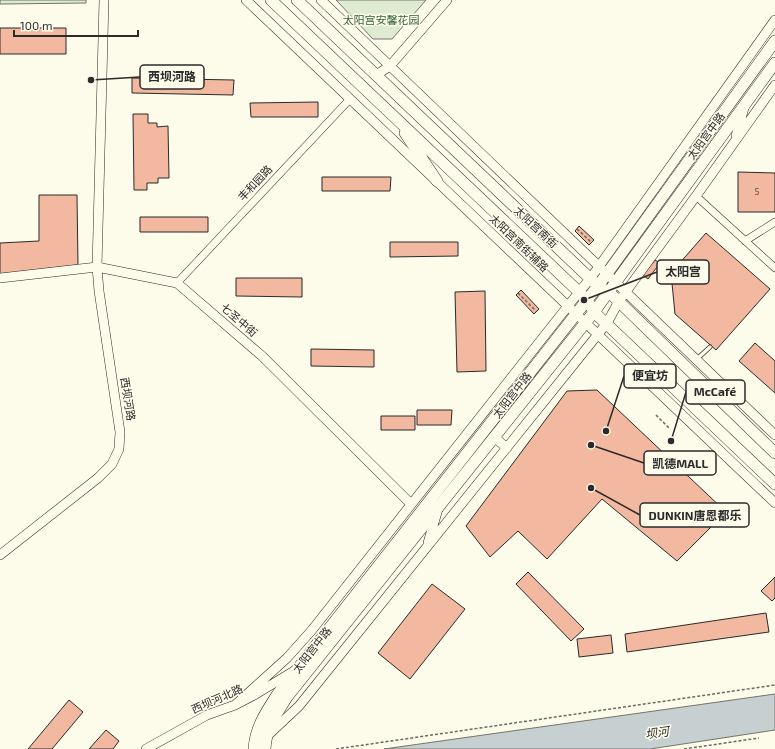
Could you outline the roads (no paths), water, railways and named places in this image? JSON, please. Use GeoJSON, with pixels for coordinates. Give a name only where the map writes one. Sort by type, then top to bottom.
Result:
{"type":"FeatureCollection","features":[{"type":"Feature","properties":{"kind":"main road","name":"太阳宫南街"},"geometry":{"type":"LineString","coordinates":[[271,0],[587,300]]}},
{"type":"Feature","properties":{"kind":"main road","name":"太阳宫南街"},"geometry":{"type":"LineString","coordinates":[[297,0],[594,283],[609,292],[775,453]]}},
{"type":"Feature","properties":{"kind":"main road","name":"太阳宫中路"},"geometry":{"type":"LineString","coordinates":[[254,749],[254,738],[262,719],[277,695],[587,300],[594,283],[603,270],[740,90],[775,41]]}},
{"type":"Feature","properties":{"kind":"main road","name":"太阳宫中路"},"geometry":{"type":"LineString","coordinates":[[265,749],[266,737],[272,720],[287,697],[586,323],[775,63]]}},
{"type":"Feature","properties":{"kind":"main road"},"geometry":{"type":"LineString","coordinates":[[395,117],[437,181]]}},
{"type":"Feature","properties":{"kind":"main road"},"geometry":{"type":"LineString","coordinates":[[587,300],[594,312],[775,484]]}},
{"type":"Feature","properties":{"kind":"street","name":"西坝河路"},"geometry":{"type":"LineString","coordinates":[[0,554],[98,478],[112,464],[120,449],[120,432],[99,291],[97,267],[104,0]]}},
{"type":"Feature","properties":{"kind":"street","name":"太阳宫南街辅路"},"geometry":{"type":"LineString","coordinates":[[246,0],[775,503]]}},
{"type":"Feature","properties":{"kind":"street","name":"太阳宫南街"},"geometry":{"type":"LineString","coordinates":[[321,0],[775,435]]}},
{"type":"Feature","properties":{"kind":"street"},"geometry":{"type":"LineString","coordinates":[[376,75],[390,66],[446,0]]}},
{"type":"Feature","properties":{"kind":"street","name":"太阳宫中路"},"geometry":{"type":"LineString","coordinates":[[603,270],[704,119],[775,20]]}},
{"type":"Feature","properties":{"kind":"street"},"geometry":{"type":"LineString","coordinates":[[266,737],[299,706],[607,323],[626,292],[775,85]]}},
{"type":"Feature","properties":{"kind":"street"},"geometry":{"type":"LineString","coordinates":[[704,119],[740,90]]}},
{"type":"Feature","properties":{"kind":"street","name":"丰和园路"},"geometry":{"type":"LineString","coordinates":[[177,283],[350,99]]}},
{"type":"Feature","properties":{"kind":"street"},"geometry":{"type":"LineString","coordinates":[[733,144],[745,105]]}},
{"type":"Feature","properties":{"kind":"street"},"geometry":{"type":"LineString","coordinates":[[696,196],[775,268]]}},
{"type":"Feature","properties":{"kind":"street"},"geometry":{"type":"LineString","coordinates":[[745,241],[775,222]]}},
{"type":"Feature","properties":{"kind":"street","name":"七圣中街"},"geometry":{"type":"LineString","coordinates":[[0,278],[97,267],[177,283],[262,356],[411,504]]}},
{"type":"Feature","properties":{"kind":"street","name":"太阳宫中路"},"geometry":{"type":"LineString","coordinates":[[235,705],[287,658],[312,630],[579,292],[594,283]]}},
{"type":"Feature","properties":{"kind":"street"},"geometry":{"type":"LineString","coordinates":[[494,437],[507,448]]}},
{"type":"Feature","properties":{"kind":"street"},"geometry":{"type":"LineString","coordinates":[[394,526],[437,491]]}},
{"type":"Feature","properties":{"kind":"street"},"geometry":{"type":"LineString","coordinates":[[427,546],[438,508]]}},
{"type":"Feature","properties":{"kind":"street","name":"西坝河北路"},"geometry":{"type":"LineString","coordinates":[[146,749],[207,715],[235,705],[256,694],[297,669]]}},
{"type":"Feature","properties":{"kind":"lane"},"geometry":{"type":"LineString","coordinates":[[696,360],[710,347]]}},
{"type":"Feature","properties":{"kind":"water","name":"坝河"},"geometry":{"type":"Polygon","coordinates":[[[775,694],[775,730],[650,749],[384,749],[775,694]]]}},
{"type":"Feature","properties":{"kind":"place","name":"西坝河路"},"geometry":{"type":"Point","coordinates":[91,80]}},
{"type":"Feature","properties":{"kind":"place","name":"太阳宫"},"geometry":{"type":"Point","coordinates":[584,300]}},
{"type":"Feature","properties":{"kind":"place","name":"便宜坊"},"geometry":{"type":"Point","coordinates":[606,431]}},
{"type":"Feature","properties":{"kind":"place","name":"McCafé"},"geometry":{"type":"Point","coordinates":[671,441]}},
{"type":"Feature","properties":{"kind":"place","name":"凯德MALL"},"geometry":{"type":"Point","coordinates":[591,445]}},
{"type":"Feature","properties":{"kind":"place","name":"DUNKIN唐恩都乐"},"geometry":{"type":"Point","coordinates":[591,488]}},
{"type":"Feature","properties":{"kind":"park label","name":"太阳宫安馨花园"},"geometry":{"type":"Point","coordinates":[381,20]}}]}
